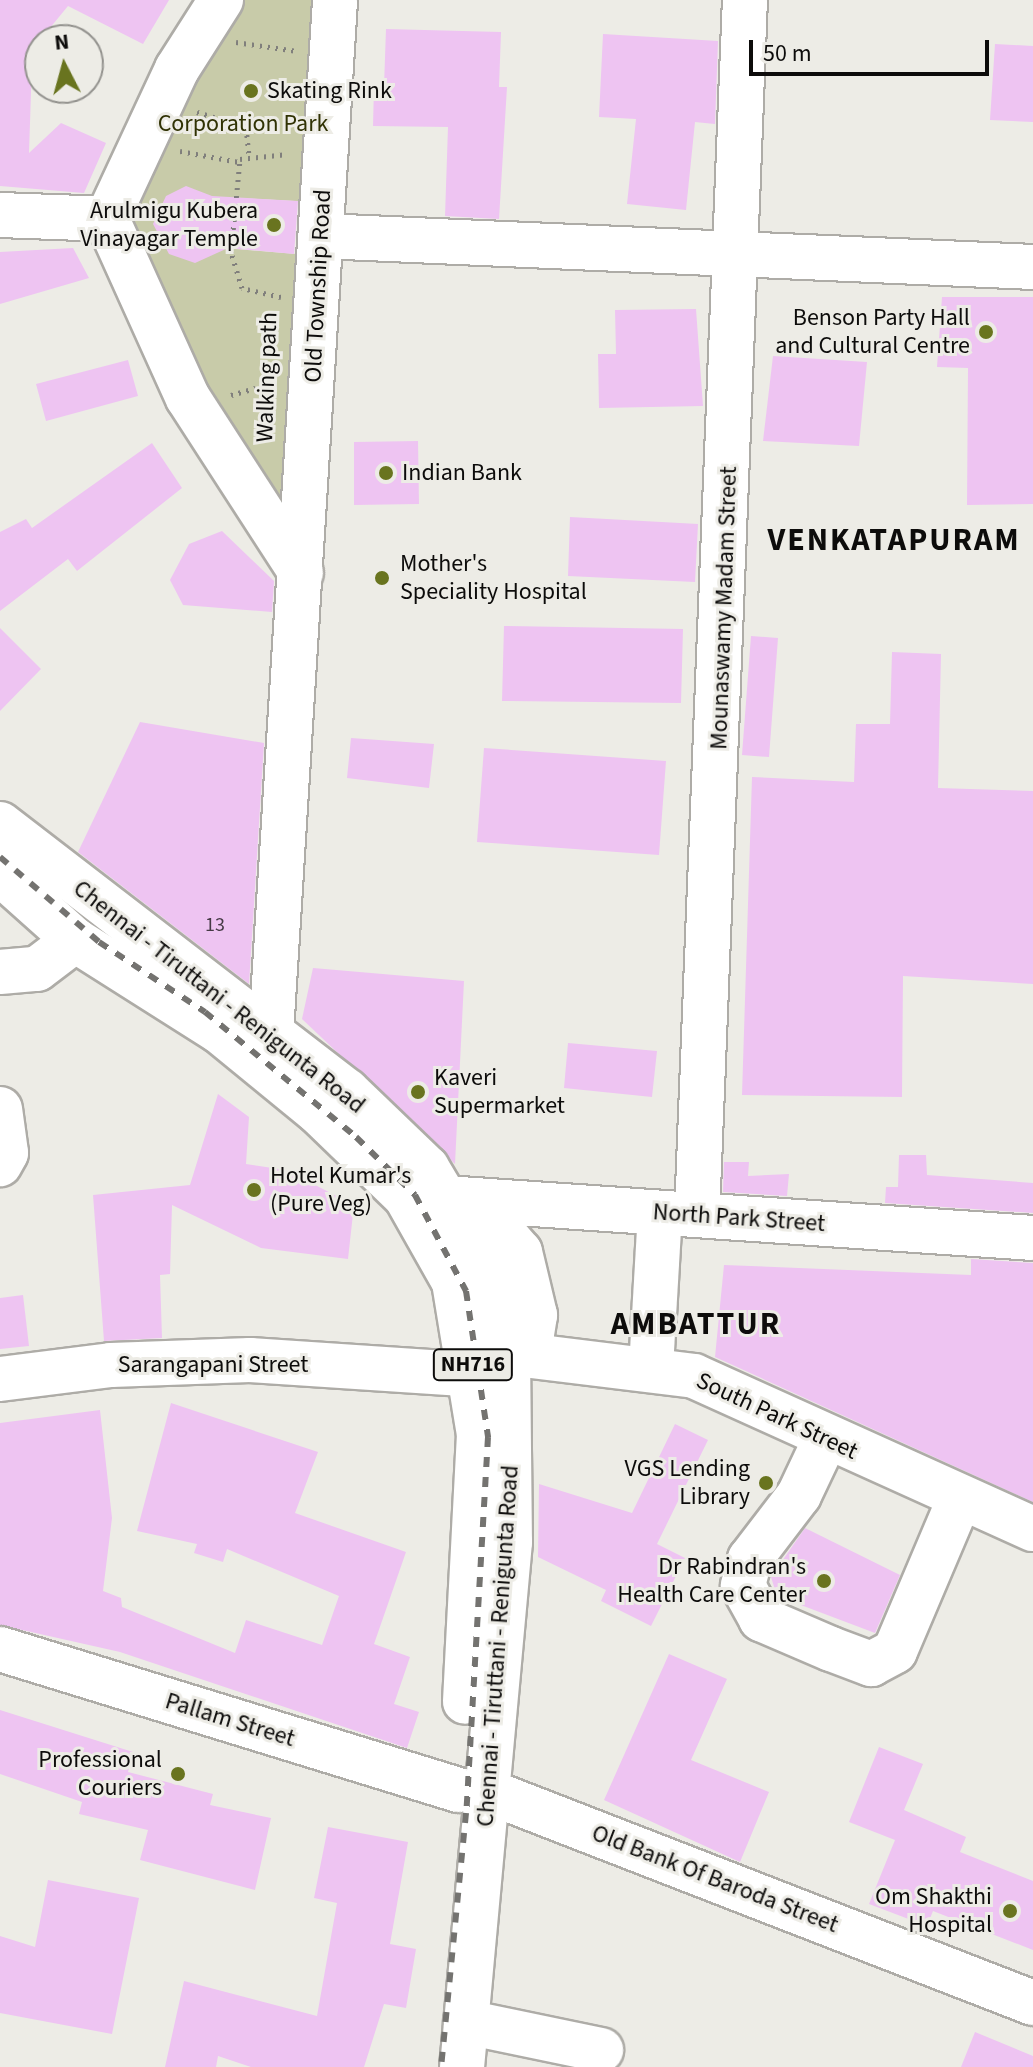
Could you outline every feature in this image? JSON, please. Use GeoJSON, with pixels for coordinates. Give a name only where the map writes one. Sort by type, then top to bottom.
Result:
{"type":"FeatureCollection","features":[{"type":"Feature","properties":{"kind":"main road","name":"Old Township Road"},"geometry":{"type":"LineString","coordinates":[[271,1032],[335,0]]}},
{"type":"Feature","properties":{"kind":"main road","name":"Mounaswamy Madam Street"},"geometry":{"type":"LineString","coordinates":[[651,1368],[679,1214],[739,251],[745,0]]}},
{"type":"Feature","properties":{"kind":"main road"},"geometry":{"type":"LineString","coordinates":[[224,20],[177,69],[107,219],[188,398],[301,573]]}},
{"type":"Feature","properties":{"kind":"main road"},"geometry":{"type":"LineString","coordinates":[[0,215],[107,219]]}},
{"type":"Feature","properties":{"kind":"main road"},"geometry":{"type":"LineString","coordinates":[[321,236],[739,251],[1033,267]]}},
{"type":"Feature","properties":{"kind":"main road","name":"Chennai - Tiruttani - Renigunta Road"},"geometry":{"type":"LineString","coordinates":[[0,824],[271,1032],[415,1157],[445,1198],[492,1277],[491,1364],[510,1542],[433,2067]]}},
{"type":"Feature","properties":{"kind":"main road","name":"Chennai - Tiruttani - Renigunta Road"},"geometry":{"type":"LineString","coordinates":[[0,873],[75,940],[219,1031],[406,1197],[454,1282],[491,1364]]}},
{"type":"Feature","properties":{"kind":"main road"},"geometry":{"type":"LineString","coordinates":[[0,972],[37,969],[75,940]]}},
{"type":"Feature","properties":{"kind":"main road"},"geometry":{"type":"LineString","coordinates":[[0,1109],[6,1153],[0,1164]]}},
{"type":"Feature","properties":{"kind":"main road","name":"North Park Street"},"geometry":{"type":"LineString","coordinates":[[445,1198],[1033,1238]]}},
{"type":"Feature","properties":{"kind":"main road","name":"Sarangapani Street"},"geometry":{"type":"LineString","coordinates":[[0,1379],[111,1365],[250,1360],[491,1364]]}},
{"type":"Feature","properties":{"kind":"main road","name":"South Park Street"},"geometry":{"type":"LineString","coordinates":[[491,1364],[651,1368],[694,1376],[825,1440],[1033,1529]]}},
{"type":"Feature","properties":{"kind":"main road"},"geometry":{"type":"LineString","coordinates":[[825,1440],[799,1495],[750,1559],[743,1586],[761,1619],[871,1664],[895,1651],[960,1498]]}},
{"type":"Feature","properties":{"kind":"main road","name":"Pallam Street"},"geometry":{"type":"LineString","coordinates":[[0,1649],[473,1790]]}},
{"type":"Feature","properties":{"kind":"main road","name":"Chennai - Tiruttani - Renigunta Road"},"geometry":{"type":"LineString","coordinates":[[462,2067],[473,1790]]}},
{"type":"Feature","properties":{"kind":"main road","name":"Old Bank Of Baroda Street"},"geometry":{"type":"LineString","coordinates":[[473,1790],[1033,2003]]}},
{"type":"Feature","properties":{"kind":"main road"},"geometry":{"type":"LineString","coordinates":[[466,2022],[601,2050]]}},
{"type":"Feature","properties":{"kind":"path"},"geometry":{"type":"LineString","coordinates":[[224,20],[302,51]]}},
{"type":"Feature","properties":{"kind":"path"},"geometry":{"type":"LineString","coordinates":[[301,65],[303,38]]}},
{"type":"Feature","properties":{"kind":"path"},"geometry":{"type":"LineString","coordinates":[[189,110],[246,127],[249,154]]}},
{"type":"Feature","properties":{"kind":"path"},"geometry":{"type":"LineString","coordinates":[[171,150],[239,162],[249,154],[295,149]]}},
{"type":"Feature","properties":{"kind":"path","name":"Walking path"},"geometry":{"type":"LineString","coordinates":[[239,162],[234,277],[242,288],[289,302]]}},
{"type":"Feature","properties":{"kind":"path","name":"Walking path"},"geometry":{"type":"LineString","coordinates":[[224,407],[218,395],[267,382],[286,387]]}},
{"type":"Feature","properties":{"kind":"green space","name":"Corporation Park"},"geometry":{"type":"Polygon","coordinates":[[[231,0],[325,0],[313,202],[238,198],[236,249],[309,255],[289,541],[122,231],[231,0]]]}},
{"type":"Feature","properties":{"kind":"building"},"geometry":{"type":"Polygon","coordinates":[[[0,0],[169,0],[143,44],[68,6],[53,24],[24,24],[24,104],[31,104],[29,153],[61,123],[106,143],[84,193],[0,186],[0,0]]]}},
{"type":"Feature","properties":{"kind":"building"},"geometry":{"type":"Polygon","coordinates":[[[386,29],[501,32],[499,87],[507,87],[499,219],[445,216],[448,127],[373,126],[374,86],[384,86],[386,29]]]}},
{"type":"Feature","properties":{"kind":"building"},"geometry":{"type":"Polygon","coordinates":[[[603,34],[718,41],[715,124],[695,122],[686,210],[627,204],[636,119],[599,117],[603,34]]]}},
{"type":"Feature","properties":{"kind":"building"},"geometry":{"type":"Polygon","coordinates":[[[995,44],[1033,46],[1033,122],[990,120],[995,44]]]}},
{"type":"Feature","properties":{"kind":"building"},"geometry":{"type":"Polygon","coordinates":[[[186,186],[212,196],[298,201],[294,254],[228,248],[195,263],[169,254],[153,224],[166,196],[186,186]]]}},
{"type":"Feature","properties":{"kind":"building"},"geometry":{"type":"Polygon","coordinates":[[[73,248],[89,278],[0,304],[0,252],[73,248]]]}},
{"type":"Feature","properties":{"kind":"building"},"geometry":{"type":"Polygon","coordinates":[[[942,297],[1033,297],[1033,504],[967,505],[968,368],[937,367],[942,297]]]}},
{"type":"Feature","properties":{"kind":"building"},"geometry":{"type":"Polygon","coordinates":[[[696,309],[703,406],[599,408],[598,354],[616,354],[615,310],[696,309]]]}},
{"type":"Feature","properties":{"kind":"building"},"geometry":{"type":"Polygon","coordinates":[[[773,356],[867,362],[859,446],[763,441],[773,356]]]}},
{"type":"Feature","properties":{"kind":"building"},"geometry":{"type":"Polygon","coordinates":[[[128,360],[138,396],[46,421],[36,384],[128,360]]]}},
{"type":"Feature","properties":{"kind":"building","name":"Indian Bank"},"geometry":{"type":"Polygon","coordinates":[[[418,441],[419,504],[354,505],[354,442],[418,441]]]}},
{"type":"Feature","properties":{"kind":"building"},"geometry":{"type":"Polygon","coordinates":[[[152,443],[182,488],[77,571],[68,559],[0,611],[0,532],[26,519],[32,528],[152,443]]]}},
{"type":"Feature","properties":{"kind":"building"},"geometry":{"type":"Polygon","coordinates":[[[570,517],[698,524],[695,582],[568,576],[570,517]]]}},
{"type":"Feature","properties":{"kind":"building"},"geometry":{"type":"Polygon","coordinates":[[[222,531],[274,581],[272,612],[183,605],[170,580],[189,544],[222,531]]]}},
{"type":"Feature","properties":{"kind":"building"},"geometry":{"type":"Polygon","coordinates":[[[504,626],[683,629],[681,703],[502,701],[504,626]]]}},
{"type":"Feature","properties":{"kind":"building"},"geometry":{"type":"Polygon","coordinates":[[[0,628],[41,669],[0,711],[0,628]]]}},
{"type":"Feature","properties":{"kind":"building"},"geometry":{"type":"Polygon","coordinates":[[[751,636],[778,638],[769,757],[742,755],[751,636]]]}},
{"type":"Feature","properties":{"kind":"building"},"geometry":{"type":"Polygon","coordinates":[[[892,652],[941,654],[938,788],[1033,791],[1033,984],[903,976],[902,1097],[742,1095],[752,777],[854,782],[856,724],[890,724],[892,652]]]}},
{"type":"Feature","properties":{"kind":"building"},"geometry":{"type":"Polygon","coordinates":[[[140,722],[264,743],[249,984],[78,852],[140,722]]]}},
{"type":"Feature","properties":{"kind":"building"},"geometry":{"type":"Polygon","coordinates":[[[351,738],[434,744],[429,788],[347,778],[351,738]]]}},
{"type":"Feature","properties":{"kind":"building"},"geometry":{"type":"Polygon","coordinates":[[[484,748],[666,761],[659,855],[477,842],[484,748]]]}},
{"type":"Feature","properties":{"kind":"building","name":"Kaveri Supermarket"},"geometry":{"type":"Polygon","coordinates":[[[313,968],[464,981],[455,1164],[302,1019],[313,968]]]}},
{"type":"Feature","properties":{"kind":"building"},"geometry":{"type":"Polygon","coordinates":[[[568,1043],[657,1051],[652,1097],[564,1088],[568,1043]]]}},
{"type":"Feature","properties":{"kind":"building"},"geometry":{"type":"Polygon","coordinates":[[[218,1094],[249,1117],[246,1164],[286,1170],[354,1205],[348,1259],[261,1248],[172,1205],[170,1274],[160,1275],[162,1338],[104,1341],[93,1195],[190,1185],[218,1094]]]}},
{"type":"Feature","properties":{"kind":"building"},"geometry":{"type":"Polygon","coordinates":[[[899,1155],[926,1155],[927,1175],[1033,1183],[1033,1213],[885,1203],[886,1187],[898,1187],[899,1155]]]}},
{"type":"Feature","properties":{"kind":"building"},"geometry":{"type":"Polygon","coordinates":[[[724,1162],[749,1162],[748,1176],[789,1174],[787,1196],[723,1192],[724,1162]]]}},
{"type":"Feature","properties":{"kind":"building"},"geometry":{"type":"Polygon","coordinates":[[[971,1259],[1033,1263],[1033,1502],[715,1357],[724,1265],[971,1275],[971,1259]]]}},
{"type":"Feature","properties":{"kind":"building"},"geometry":{"type":"Polygon","coordinates":[[[23,1295],[29,1346],[0,1349],[0,1298],[23,1295]]]}},
{"type":"Feature","properties":{"kind":"building"},"geometry":{"type":"Polygon","coordinates":[[[171,1403],[318,1452],[295,1513],[406,1552],[374,1644],[410,1657],[394,1704],[419,1712],[407,1748],[120,1652],[0,1625],[0,1423],[100,1410],[112,1518],[103,1591],[121,1598],[122,1607],[235,1653],[246,1620],[322,1645],[339,1596],[227,1549],[223,1562],[194,1553],[197,1544],[137,1531],[171,1403]]]}},
{"type":"Feature","properties":{"kind":"building"},"geometry":{"type":"Polygon","coordinates":[[[675,1424],[708,1440],[657,1544],[685,1558],[651,1626],[601,1601],[606,1590],[538,1557],[539,1484],[632,1513],[675,1424]]]}},
{"type":"Feature","properties":{"kind":"building"},"geometry":{"type":"Polygon","coordinates":[[[805,1528],[900,1575],[875,1633],[777,1596],[771,1577],[805,1528]]]}},
{"type":"Feature","properties":{"kind":"building"},"geometry":{"type":"Polygon","coordinates":[[[669,1654],[727,1679],[691,1760],[769,1792],[740,1862],[604,1800],[669,1654]]]}},
{"type":"Feature","properties":{"kind":"building"},"geometry":{"type":"Polygon","coordinates":[[[0,1710],[133,1752],[128,1772],[213,1794],[210,1805],[271,1818],[255,1890],[140,1860],[148,1830],[79,1814],[82,1802],[0,1774],[0,1710]]]}},
{"type":"Feature","properties":{"kind":"building"},"geometry":{"type":"Polygon","coordinates":[[[879,1747],[923,1764],[904,1810],[966,1837],[960,1852],[1033,1881],[1033,1950],[933,1911],[927,1926],[869,1904],[895,1840],[849,1822],[879,1747]]]}},
{"type":"Feature","properties":{"kind":"building"},"geometry":{"type":"Polygon","coordinates":[[[328,1827],[408,1842],[390,1944],[416,1949],[406,2008],[384,2004],[364,2067],[251,2067],[218,2056],[216,2067],[165,2067],[184,1981],[317,2016],[337,1903],[314,1898],[328,1827]]]}},
{"type":"Feature","properties":{"kind":"building"},"geometry":{"type":"Polygon","coordinates":[[[48,1880],[139,1898],[112,2034],[0,2013],[0,1936],[35,1947],[48,1880]]]}},
{"type":"Feature","properties":{"kind":"building"},"geometry":{"type":"Polygon","coordinates":[[[975,2032],[1033,2056],[1033,2067],[961,2067],[975,2032]]]}},
{"type":"Feature","properties":{"kind":"railway"},"geometry":{"type":"LineString","coordinates":[[0,857],[99,942],[205,1012],[356,1137],[415,1195],[466,1291],[488,1437],[466,1813],[441,2067]]}},
{"type":"Feature","properties":{"kind":"place","name":"Skating Rink"},"geometry":{"type":"Point","coordinates":[251,91]}},
{"type":"Feature","properties":{"kind":"place","name":"Arulmigu Kubera Vinayagar Temple"},"geometry":{"type":"Point","coordinates":[274,225]}},
{"type":"Feature","properties":{"kind":"place","name":"Benson Party Hall and Cultural Centre"},"geometry":{"type":"Point","coordinates":[986,332]}},
{"type":"Feature","properties":{"kind":"place","name":"Indian Bank"},"geometry":{"type":"Point","coordinates":[386,473]}},
{"type":"Feature","properties":{"kind":"place","name":"Mother's Speciality Hospital"},"geometry":{"type":"Point","coordinates":[382,578]}},
{"type":"Feature","properties":{"kind":"place","name":"Kaveri Supermarket"},"geometry":{"type":"Point","coordinates":[418,1092]}},
{"type":"Feature","properties":{"kind":"place","name":"Hotel Kumar's (Pure Veg)"},"geometry":{"type":"Point","coordinates":[254,1190]}},
{"type":"Feature","properties":{"kind":"place","name":"VGS Lending Library"},"geometry":{"type":"Point","coordinates":[766,1483]}},
{"type":"Feature","properties":{"kind":"place","name":"Dr Rabindran's Health Care Center"},"geometry":{"type":"Point","coordinates":[824,1581]}},
{"type":"Feature","properties":{"kind":"place","name":"Professional Couriers"},"geometry":{"type":"Point","coordinates":[178,1774]}},
{"type":"Feature","properties":{"kind":"place","name":"Om Shakthi Hospital"},"geometry":{"type":"Point","coordinates":[1010,1911]}},
{"type":"Feature","properties":{"kind":"district","name":"VENKATAPURAM"},"geometry":{"type":"Point","coordinates":[894,540]}},
{"type":"Feature","properties":{"kind":"district","name":"AMBATTUR"},"geometry":{"type":"Point","coordinates":[696,1324]}}]}
